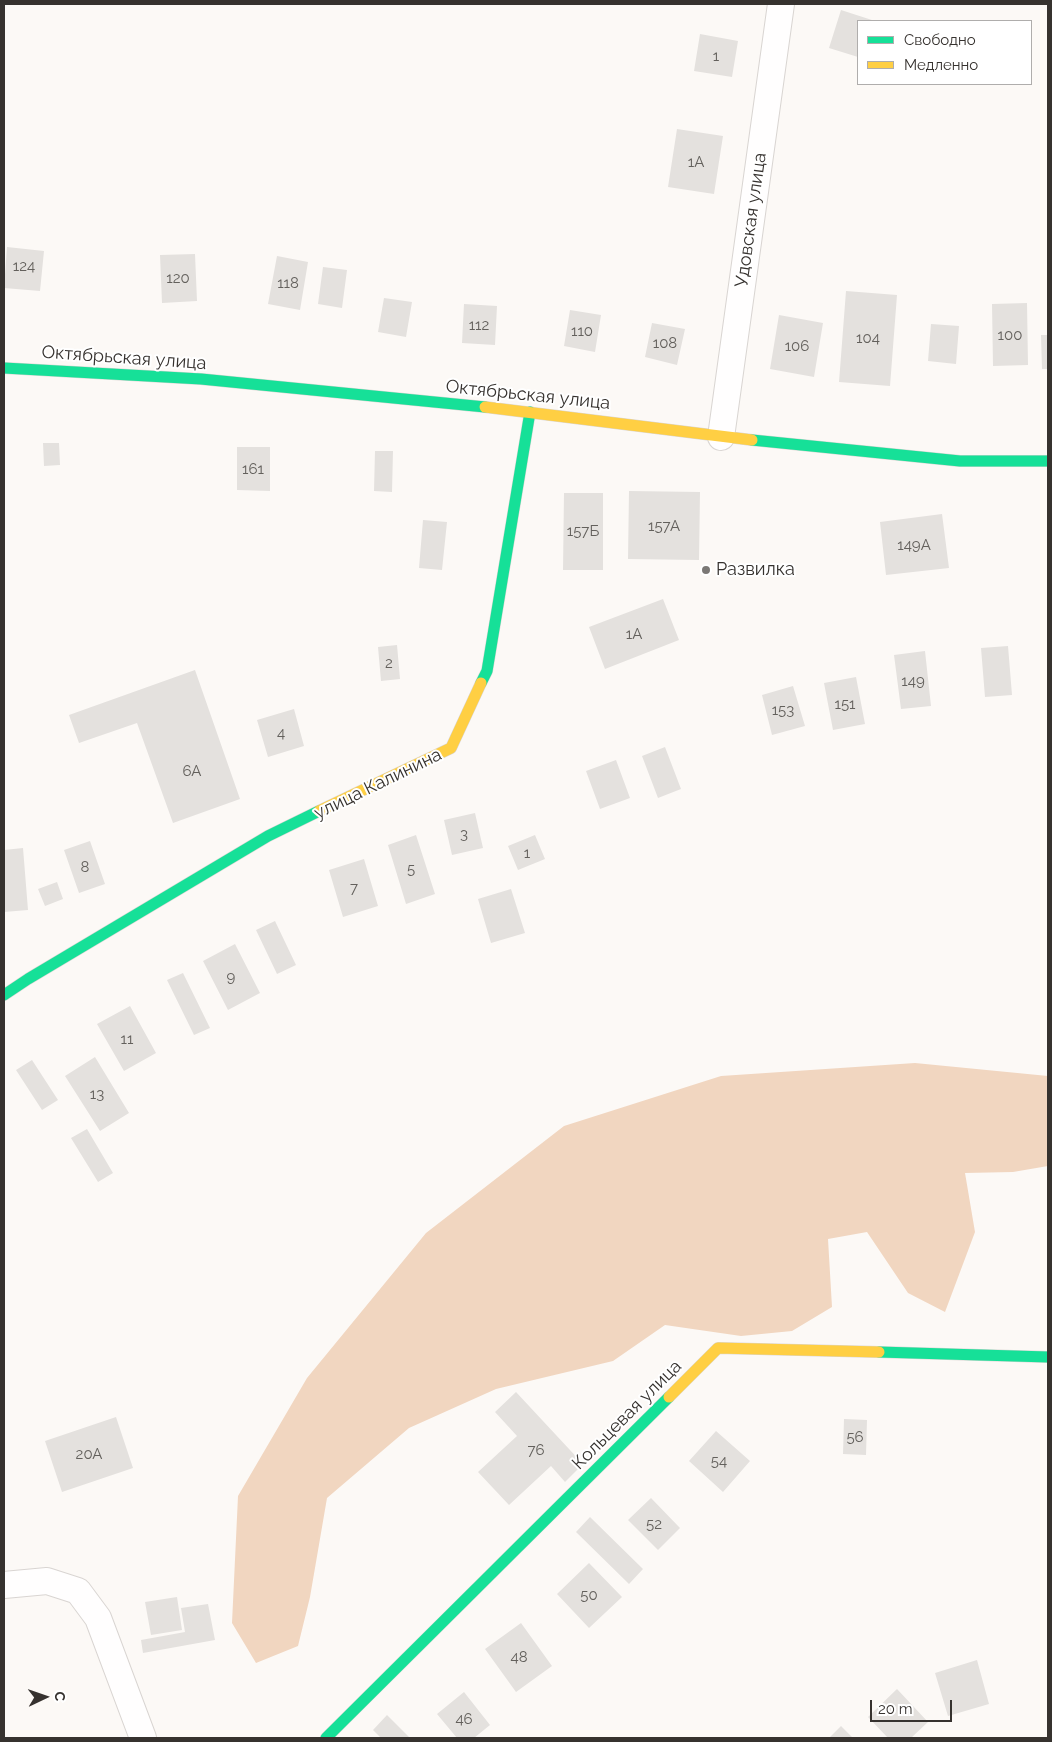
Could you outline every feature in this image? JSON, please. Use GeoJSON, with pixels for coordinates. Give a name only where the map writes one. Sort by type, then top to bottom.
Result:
{"type":"FeatureCollection","features":[{"type":"Feature","properties":{"kind":"street","name":"Удовская улица"},"geometry":{"type":"LineString","coordinates":[[721,437],[781,4]]}},
{"type":"Feature","properties":{"kind":"street","name":"Октябрьская улица"},"geometry":{"type":"LineString","coordinates":[[4,368],[201,379],[530,412],[721,437],[960,461],[1048,460]]}},
{"type":"Feature","properties":{"kind":"street","name":"улица Калинина"},"geometry":{"type":"LineString","coordinates":[[4,995],[268,836],[451,748],[487,671],[530,412]]}},
{"type":"Feature","properties":{"kind":"street","name":"Кольцевая улица"},"geometry":{"type":"LineString","coordinates":[[326,1738],[718,1348],[1048,1357]]}},
{"type":"Feature","properties":{"kind":"street"},"geometry":{"type":"LineString","coordinates":[[4,1585],[47,1582],[78,1591],[98,1618],[144,1738]]}},
{"type":"Feature","properties":{"kind":"shaded area"},"geometry":{"type":"Polygon","coordinates":[[[915,1063],[1048,1076],[1048,1166],[1013,1172],[965,1173],[975,1232],[945,1312],[908,1293],[867,1232],[828,1239],[832,1307],[792,1331],[741,1336],[665,1325],[613,1361],[496,1389],[409,1428],[327,1498],[310,1597],[298,1646],[256,1663],[232,1623],[238,1496],[307,1378],[426,1233],[564,1126],[721,1076],[915,1063]]]}},
{"type":"Feature","properties":{"kind":"building"},"geometry":{"type":"Polygon","coordinates":[[[841,10],[872,20],[857,20],[857,57],[829,48],[841,10]]]}},
{"type":"Feature","properties":{"kind":"building"},"geometry":{"type":"Polygon","coordinates":[[[700,34],[738,41],[732,77],[694,71],[700,34]]]}},
{"type":"Feature","properties":{"kind":"building"},"geometry":{"type":"Polygon","coordinates":[[[677,129],[723,136],[714,194],[668,187],[677,129]]]}},
{"type":"Feature","properties":{"kind":"building"},"geometry":{"type":"Polygon","coordinates":[[[7,247],[44,251],[40,291],[4,288],[7,247]]]}},
{"type":"Feature","properties":{"kind":"building"},"geometry":{"type":"Polygon","coordinates":[[[195,254],[197,301],[162,303],[160,255],[195,254]]]}},
{"type":"Feature","properties":{"kind":"building"},"geometry":{"type":"Polygon","coordinates":[[[277,256],[308,262],[300,310],[268,304],[277,256]]]}},
{"type":"Feature","properties":{"kind":"building"},"geometry":{"type":"Polygon","coordinates":[[[323,267],[347,270],[342,308],[318,304],[323,267]]]}},
{"type":"Feature","properties":{"kind":"building"},"geometry":{"type":"Polygon","coordinates":[[[846,291],[897,295],[890,386],[839,382],[846,291]]]}},
{"type":"Feature","properties":{"kind":"building"},"geometry":{"type":"Polygon","coordinates":[[[384,298],[412,302],[406,337],[378,332],[384,298]]]}},
{"type":"Feature","properties":{"kind":"building"},"geometry":{"type":"Polygon","coordinates":[[[1027,303],[1028,365],[993,366],[992,304],[1027,303]]]}},
{"type":"Feature","properties":{"kind":"building"},"geometry":{"type":"Polygon","coordinates":[[[464,304],[497,306],[495,345],[462,343],[464,304]]]}},
{"type":"Feature","properties":{"kind":"building"},"geometry":{"type":"Polygon","coordinates":[[[570,310],[601,315],[595,352],[564,346],[570,310]]]}},
{"type":"Feature","properties":{"kind":"building"},"geometry":{"type":"Polygon","coordinates":[[[779,315],[823,323],[814,377],[770,369],[779,315]]]}},
{"type":"Feature","properties":{"kind":"building"},"geometry":{"type":"Polygon","coordinates":[[[652,323],[685,329],[677,365],[645,357],[652,323]]]}},
{"type":"Feature","properties":{"kind":"building"},"geometry":{"type":"Polygon","coordinates":[[[931,324],[959,326],[956,364],[928,361],[931,324]]]}},
{"type":"Feature","properties":{"kind":"building"},"geometry":{"type":"Polygon","coordinates":[[[1041,335],[1048,335],[1048,369],[1042,369],[1041,335]]]}},
{"type":"Feature","properties":{"kind":"building"},"geometry":{"type":"Polygon","coordinates":[[[43,443],[59,443],[60,465],[44,466],[43,443]]]}},
{"type":"Feature","properties":{"kind":"building"},"geometry":{"type":"Polygon","coordinates":[[[237,447],[270,447],[270,491],[237,490],[237,447]]]}},
{"type":"Feature","properties":{"kind":"building"},"geometry":{"type":"Polygon","coordinates":[[[375,451],[393,451],[392,492],[374,491],[375,451]]]}},
{"type":"Feature","properties":{"kind":"building"},"geometry":{"type":"Polygon","coordinates":[[[629,491],[700,492],[699,560],[628,559],[629,491]]]}},
{"type":"Feature","properties":{"kind":"building"},"geometry":{"type":"Polygon","coordinates":[[[564,493],[603,493],[603,570],[563,570],[564,493]]]}},
{"type":"Feature","properties":{"kind":"building"},"geometry":{"type":"Polygon","coordinates":[[[942,514],[949,568],[886,575],[880,522],[942,514]]]}},
{"type":"Feature","properties":{"kind":"building"},"geometry":{"type":"Polygon","coordinates":[[[423,520],[447,522],[442,570],[419,568],[423,520]]]}},
{"type":"Feature","properties":{"kind":"building"},"geometry":{"type":"Polygon","coordinates":[[[663,599],[679,640],[605,669],[589,627],[663,599]]]}},
{"type":"Feature","properties":{"kind":"building"},"geometry":{"type":"Polygon","coordinates":[[[397,645],[400,679],[381,681],[378,647],[397,645]]]}},
{"type":"Feature","properties":{"kind":"building"},"geometry":{"type":"Polygon","coordinates":[[[1008,646],[1012,695],[985,697],[981,648],[1008,646]]]}},
{"type":"Feature","properties":{"kind":"building"},"geometry":{"type":"Polygon","coordinates":[[[925,651],[931,706],[901,709],[894,655],[925,651]]]}},
{"type":"Feature","properties":{"kind":"building"},"geometry":{"type":"Polygon","coordinates":[[[195,670],[240,799],[173,823],[137,723],[79,743],[69,715],[195,670]]]}},
{"type":"Feature","properties":{"kind":"building"},"geometry":{"type":"Polygon","coordinates":[[[856,677],[865,724],[833,730],[824,683],[856,677]]]}},
{"type":"Feature","properties":{"kind":"building"},"geometry":{"type":"Polygon","coordinates":[[[793,686],[805,726],[772,735],[762,695],[793,686]]]}},
{"type":"Feature","properties":{"kind":"building"},"geometry":{"type":"Polygon","coordinates":[[[294,709],[304,746],[268,757],[257,720],[294,709]]]}},
{"type":"Feature","properties":{"kind":"building"},"geometry":{"type":"Polygon","coordinates":[[[665,747],[681,789],[658,798],[642,756],[665,747]]]}},
{"type":"Feature","properties":{"kind":"building"},"geometry":{"type":"Polygon","coordinates":[[[616,760],[630,798],[600,809],[586,771],[616,760]]]}},
{"type":"Feature","properties":{"kind":"building"},"geometry":{"type":"Polygon","coordinates":[[[475,813],[483,848],[452,855],[444,820],[475,813]]]}},
{"type":"Feature","properties":{"kind":"building"},"geometry":{"type":"Polygon","coordinates":[[[416,835],[435,894],[406,904],[388,845],[416,835]]]}},
{"type":"Feature","properties":{"kind":"building"},"geometry":{"type":"Polygon","coordinates":[[[535,835],[545,859],[518,870],[508,846],[535,835]]]}},
{"type":"Feature","properties":{"kind":"building"},"geometry":{"type":"Polygon","coordinates":[[[90,841],[105,884],[79,893],[64,850],[90,841]]]}},
{"type":"Feature","properties":{"kind":"building"},"geometry":{"type":"Polygon","coordinates":[[[23,848],[28,910],[4,912],[4,850],[23,848]]]}},
{"type":"Feature","properties":{"kind":"building"},"geometry":{"type":"Polygon","coordinates":[[[364,859],[378,906],[343,917],[329,870],[364,859]]]}},
{"type":"Feature","properties":{"kind":"building"},"geometry":{"type":"Polygon","coordinates":[[[57,882],[63,899],[45,906],[38,889],[57,882]]]}},
{"type":"Feature","properties":{"kind":"building"},"geometry":{"type":"Polygon","coordinates":[[[511,889],[525,933],[491,943],[478,899],[511,889]]]}},
{"type":"Feature","properties":{"kind":"building"},"geometry":{"type":"Polygon","coordinates":[[[275,921],[296,965],[277,974],[256,930],[275,921]]]}},
{"type":"Feature","properties":{"kind":"building"},"geometry":{"type":"Polygon","coordinates":[[[235,944],[260,993],[228,1010],[203,961],[235,944]]]}},
{"type":"Feature","properties":{"kind":"building"},"geometry":{"type":"Polygon","coordinates":[[[183,973],[210,1028],[194,1035],[167,980],[183,973]]]}},
{"type":"Feature","properties":{"kind":"building"},"geometry":{"type":"Polygon","coordinates":[[[130,1006],[156,1053],[124,1071],[97,1024],[130,1006]]]}},
{"type":"Feature","properties":{"kind":"building"},"geometry":{"type":"Polygon","coordinates":[[[95,1057],[129,1113],[100,1131],[65,1076],[95,1057]]]}},
{"type":"Feature","properties":{"kind":"building"},"geometry":{"type":"Polygon","coordinates":[[[32,1060],[58,1100],[42,1110],[16,1070],[32,1060]]]}},
{"type":"Feature","properties":{"kind":"building"},"geometry":{"type":"Polygon","coordinates":[[[87,1129],[113,1173],[98,1182],[71,1138],[87,1129]]]}},
{"type":"Feature","properties":{"kind":"building"},"geometry":{"type":"Polygon","coordinates":[[[516,1392],[583,1464],[565,1482],[551,1466],[509,1505],[478,1472],[517,1436],[495,1412],[516,1392]]]}},
{"type":"Feature","properties":{"kind":"building"},"geometry":{"type":"Polygon","coordinates":[[[116,1417],[133,1468],[62,1492],[45,1441],[116,1417]]]}},
{"type":"Feature","properties":{"kind":"building"},"geometry":{"type":"Polygon","coordinates":[[[844,1419],[867,1420],[866,1455],[843,1454],[844,1419]]]}},
{"type":"Feature","properties":{"kind":"building"},"geometry":{"type":"Polygon","coordinates":[[[716,1431],[750,1461],[723,1492],[689,1461],[716,1431]]]}},
{"type":"Feature","properties":{"kind":"building"},"geometry":{"type":"Polygon","coordinates":[[[651,1498],[680,1528],[658,1550],[628,1520],[651,1498]]]}},
{"type":"Feature","properties":{"kind":"building"},"geometry":{"type":"Polygon","coordinates":[[[590,1517],[643,1569],[629,1584],[576,1532],[590,1517]]]}},
{"type":"Feature","properties":{"kind":"building"},"geometry":{"type":"Polygon","coordinates":[[[589,1563],[622,1597],[589,1628],[557,1594],[589,1563]]]}},
{"type":"Feature","properties":{"kind":"building"},"geometry":{"type":"Polygon","coordinates":[[[177,1597],[182,1630],[151,1635],[145,1602],[177,1597]]]}},
{"type":"Feature","properties":{"kind":"building"},"geometry":{"type":"Polygon","coordinates":[[[208,1604],[215,1640],[143,1653],[141,1640],[185,1632],[181,1608],[208,1604]]]}},
{"type":"Feature","properties":{"kind":"building"},"geometry":{"type":"Polygon","coordinates":[[[521,1623],[552,1666],[516,1692],[485,1649],[521,1623]]]}},
{"type":"Feature","properties":{"kind":"building"},"geometry":{"type":"Polygon","coordinates":[[[977,1660],[989,1704],[948,1716],[935,1673],[977,1660]]]}},
{"type":"Feature","properties":{"kind":"building"},"geometry":{"type":"Polygon","coordinates":[[[897,1689],[928,1722],[911,1738],[888,1738],[868,1717],[897,1689]]]}},
{"type":"Feature","properties":{"kind":"building"},"geometry":{"type":"Polygon","coordinates":[[[464,1692],[490,1725],[474,1738],[457,1738],[437,1714],[464,1692]]]}},
{"type":"Feature","properties":{"kind":"building"},"geometry":{"type":"Polygon","coordinates":[[[387,1715],[410,1738],[381,1738],[373,1730],[387,1715]]]}},
{"type":"Feature","properties":{"kind":"building"},"geometry":{"type":"Polygon","coordinates":[[[841,1726],[853,1738],[829,1738],[841,1726]]]}},
{"type":"Feature","properties":{"kind":"traffic: fast"},"geometry":{"type":"LineString","coordinates":[[4,368],[201,379],[485,407]]}},
{"type":"Feature","properties":{"kind":"traffic: fast"},"geometry":{"type":"LineString","coordinates":[[481,683],[487,671],[530,412]]}},
{"type":"Feature","properties":{"kind":"traffic: fast"},"geometry":{"type":"LineString","coordinates":[[752,440],[960,461],[1048,461]]}},
{"type":"Feature","properties":{"kind":"traffic: fast"},"geometry":{"type":"LineString","coordinates":[[4,995],[268,836],[319,811]]}},
{"type":"Feature","properties":{"kind":"traffic: fast"},"geometry":{"type":"LineString","coordinates":[[879,1352],[1048,1357]]}},
{"type":"Feature","properties":{"kind":"traffic: fast"},"geometry":{"type":"LineString","coordinates":[[326,1738],[669,1397]]}},
{"type":"Feature","properties":{"kind":"traffic: slow"},"geometry":{"type":"LineString","coordinates":[[485,407],[752,440]]}},
{"type":"Feature","properties":{"kind":"traffic: slow"},"geometry":{"type":"LineString","coordinates":[[319,811],[451,748],[481,683]]}},
{"type":"Feature","properties":{"kind":"traffic: slow"},"geometry":{"type":"LineString","coordinates":[[669,1397],[718,1348],[879,1352]]}},
{"type":"Feature","properties":{"kind":"place","name":"Развилка"},"geometry":{"type":"Point","coordinates":[706,570]}}]}
